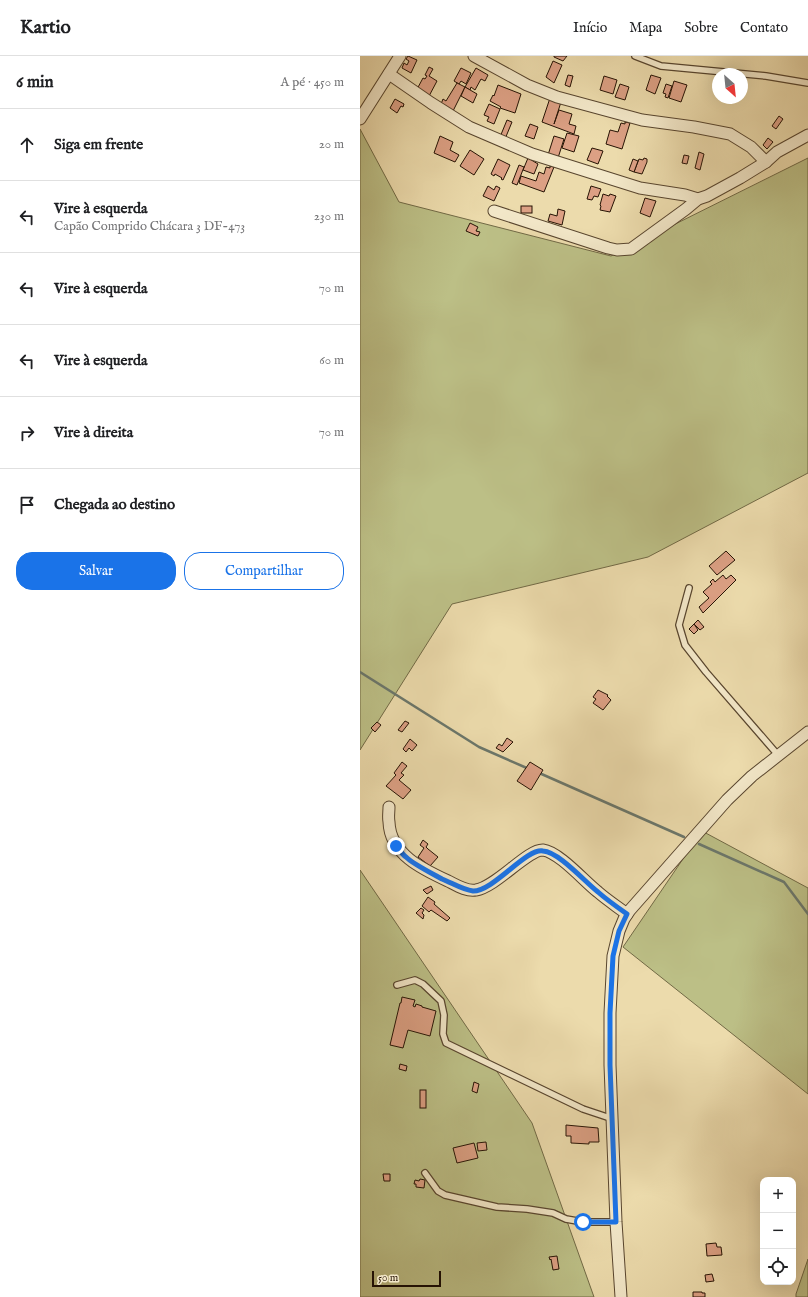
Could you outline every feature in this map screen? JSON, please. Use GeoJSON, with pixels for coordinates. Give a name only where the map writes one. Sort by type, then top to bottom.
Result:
{"type":"FeatureCollection","features":[{"type":"Feature","properties":{"kind":"street"},"geometry":{"type":"LineString","coordinates":[[360,119],[399,56]]}},
{"type":"Feature","properties":{"kind":"street"},"geometry":{"type":"LineString","coordinates":[[474,56],[527,85],[571,101],[642,120],[694,127],[730,134],[751,147],[766,162]]}},
{"type":"Feature","properties":{"kind":"street"},"geometry":{"type":"LineString","coordinates":[[389,74],[469,127],[532,154],[640,188],[685,194],[698,199]]}},
{"type":"Feature","properties":{"kind":"street"},"geometry":{"type":"LineString","coordinates":[[494,211],[608,248],[617,250],[631,249],[698,199],[725,186],[766,162],[777,152],[808,135]]}},
{"type":"Feature","properties":{"kind":"street"},"geometry":{"type":"LineString","coordinates":[[621,1297],[616,1222],[610,1065],[610,1013],[613,956],[619,931],[627,914],[727,800],[752,776],[808,732]]}},
{"type":"Feature","properties":{"kind":"street"},"geometry":{"type":"LineString","coordinates":[[389,807],[389,823],[396,846],[406,858],[436,876],[474,891],[493,883],[533,853],[541,850],[550,852],[558,857],[599,894],[627,914]]}},
{"type":"Feature","properties":{"kind":"lane"},"geometry":{"type":"LineString","coordinates":[[635,56],[662,66],[766,76],[808,83]]}},
{"type":"Feature","properties":{"kind":"lane"},"geometry":{"type":"LineString","coordinates":[[689,588],[679,625],[685,645],[706,672],[778,755]]}},
{"type":"Feature","properties":{"kind":"lane"},"geometry":{"type":"LineString","coordinates":[[397,985],[415,980],[423,984],[441,1001],[444,1015],[444,1034],[446,1043],[583,1109],[613,1120]]}},
{"type":"Feature","properties":{"kind":"lane"},"geometry":{"type":"LineString","coordinates":[[425,1173],[438,1191],[445,1196],[497,1207],[527,1209],[553,1213],[566,1219],[583,1222],[616,1222]]}},
{"type":"Feature","properties":{"kind":"green space"},"geometry":{"type":"Polygon","coordinates":[[[360,129],[399,202],[611,256],[808,158],[808,473],[648,557],[452,604],[360,750],[360,129]]]}},
{"type":"Feature","properties":{"kind":"green space"},"geometry":{"type":"Polygon","coordinates":[[[702,831],[808,888],[808,1094],[623,947],[702,831]]]}},
{"type":"Feature","properties":{"kind":"green space"},"geometry":{"type":"Polygon","coordinates":[[[360,870],[532,1123],[594,1297],[360,1297],[360,870]]]}},
{"type":"Feature","properties":{"kind":"green space"},"geometry":{"type":"Polygon","coordinates":[[[808,1259],[808,1297],[796,1297],[796,1294],[808,1259]]]}},
{"type":"Feature","properties":{"kind":"building"},"geometry":{"type":"Polygon","coordinates":[[[408,56],[417,60],[411,73],[402,68],[404,63],[407,65],[409,61],[406,59],[408,56]]]}},
{"type":"Feature","properties":{"kind":"building"},"geometry":{"type":"Polygon","coordinates":[[[554,56],[567,56],[563,61],[554,56]]]}},
{"type":"Feature","properties":{"kind":"building"},"geometry":{"type":"Polygon","coordinates":[[[553,61],[562,65],[554,83],[546,77],[553,61]]]}},
{"type":"Feature","properties":{"kind":"building"},"geometry":{"type":"Polygon","coordinates":[[[429,67],[433,69],[429,76],[437,81],[428,98],[416,91],[423,78],[425,79],[427,76],[425,75],[429,67]]]}},
{"type":"Feature","properties":{"kind":"building"},"geometry":{"type":"Polygon","coordinates":[[[461,68],[471,73],[466,84],[461,81],[459,84],[454,81],[461,68]]]}},
{"type":"Feature","properties":{"kind":"building"},"geometry":{"type":"Polygon","coordinates":[[[476,68],[488,75],[485,81],[481,79],[475,90],[471,87],[470,90],[465,87],[476,68]]]}},
{"type":"Feature","properties":{"kind":"building"},"geometry":{"type":"Polygon","coordinates":[[[568,75],[573,76],[570,87],[565,85],[568,75]]]}},
{"type":"Feature","properties":{"kind":"building"},"geometry":{"type":"Polygon","coordinates":[[[651,75],[661,78],[655,94],[646,90],[651,75]]]}},
{"type":"Feature","properties":{"kind":"building"},"geometry":{"type":"Polygon","coordinates":[[[604,76],[617,80],[613,94],[600,90],[604,76]]]}},
{"type":"Feature","properties":{"kind":"building"},"geometry":{"type":"Polygon","coordinates":[[[674,81],[687,85],[681,102],[669,98],[674,81]]]}},
{"type":"Feature","properties":{"kind":"building"},"geometry":{"type":"Polygon","coordinates":[[[457,83],[465,87],[453,111],[441,104],[443,99],[446,101],[457,83]]]}},
{"type":"Feature","properties":{"kind":"building"},"geometry":{"type":"Polygon","coordinates":[[[620,84],[629,87],[625,100],[615,97],[620,84]]]}},
{"type":"Feature","properties":{"kind":"building"},"geometry":{"type":"Polygon","coordinates":[[[666,84],[672,86],[668,98],[665,97],[666,94],[663,93],[666,84]]]}},
{"type":"Feature","properties":{"kind":"building"},"geometry":{"type":"Polygon","coordinates":[[[498,85],[521,94],[515,113],[500,108],[501,107],[490,101],[493,95],[494,96],[498,85]]]}},
{"type":"Feature","properties":{"kind":"building"},"geometry":{"type":"Polygon","coordinates":[[[465,87],[477,94],[473,103],[461,96],[465,87]]]}},
{"type":"Feature","properties":{"kind":"building"},"geometry":{"type":"Polygon","coordinates":[[[550,98],[561,102],[554,124],[559,110],[572,114],[569,124],[576,126],[574,134],[542,122],[550,98]]]}},
{"type":"Feature","properties":{"kind":"building"},"geometry":{"type":"Polygon","coordinates":[[[395,99],[404,104],[397,113],[390,108],[395,99]]]}},
{"type":"Feature","properties":{"kind":"building"},"geometry":{"type":"Polygon","coordinates":[[[489,104],[500,109],[494,124],[487,121],[489,117],[484,115],[489,104]]]}},
{"type":"Feature","properties":{"kind":"building"},"geometry":{"type":"Polygon","coordinates":[[[779,116],[783,119],[776,129],[772,126],[779,116]]]}},
{"type":"Feature","properties":{"kind":"building"},"geometry":{"type":"Polygon","coordinates":[[[507,120],[512,122],[505,139],[500,137],[507,120]]]}},
{"type":"Feature","properties":{"kind":"building"},"geometry":{"type":"Polygon","coordinates":[[[625,122],[630,123],[622,149],[606,144],[610,130],[618,132],[621,123],[625,124],[625,122]]]}},
{"type":"Feature","properties":{"kind":"building"},"geometry":{"type":"Polygon","coordinates":[[[530,124],[538,127],[534,139],[525,136],[530,124]]]}},
{"type":"Feature","properties":{"kind":"building"},"geometry":{"type":"Polygon","coordinates":[[[567,133],[579,136],[574,152],[562,148],[567,133]]]}},
{"type":"Feature","properties":{"kind":"building"},"geometry":{"type":"Polygon","coordinates":[[[440,136],[453,142],[450,150],[459,155],[455,162],[434,153],[440,136]]]}},
{"type":"Feature","properties":{"kind":"building"},"geometry":{"type":"Polygon","coordinates":[[[554,136],[564,139],[558,158],[548,155],[554,136]]]}},
{"type":"Feature","properties":{"kind":"building"},"geometry":{"type":"Polygon","coordinates":[[[768,138],[773,142],[767,149],[763,145],[768,138]]]}},
{"type":"Feature","properties":{"kind":"building"},"geometry":{"type":"Polygon","coordinates":[[[592,148],[603,151],[598,164],[587,160],[592,148]]]}},
{"type":"Feature","properties":{"kind":"building"},"geometry":{"type":"Polygon","coordinates":[[[470,150],[484,159],[474,175],[460,166],[470,150]]]}},
{"type":"Feature","properties":{"kind":"building"},"geometry":{"type":"Polygon","coordinates":[[[699,152],[704,154],[700,170],[695,168],[699,152]]]}},
{"type":"Feature","properties":{"kind":"building"},"geometry":{"type":"Polygon","coordinates":[[[684,155],[689,156],[687,164],[682,163],[684,155]]]}},
{"type":"Feature","properties":{"kind":"building"},"geometry":{"type":"Polygon","coordinates":[[[528,158],[538,164],[534,174],[523,170],[528,158]]]}},
{"type":"Feature","properties":{"kind":"building"},"geometry":{"type":"Polygon","coordinates":[[[644,158],[647,159],[647,162],[642,174],[634,172],[639,159],[643,160],[644,158]]]}},
{"type":"Feature","properties":{"kind":"building"},"geometry":{"type":"Polygon","coordinates":[[[498,159],[510,165],[503,180],[495,174],[494,176],[491,174],[498,159]]]}},
{"type":"Feature","properties":{"kind":"building"},"geometry":{"type":"Polygon","coordinates":[[[633,159],[638,161],[634,172],[629,170],[633,159]]]}},
{"type":"Feature","properties":{"kind":"building"},"geometry":{"type":"Polygon","coordinates":[[[519,165],[524,167],[517,185],[512,183],[519,165]]]}},
{"type":"Feature","properties":{"kind":"building"},"geometry":{"type":"Polygon","coordinates":[[[550,166],[554,167],[544,192],[519,183],[521,176],[536,181],[539,172],[544,174],[546,167],[550,168],[550,166]]]}},
{"type":"Feature","properties":{"kind":"building"},"geometry":{"type":"Polygon","coordinates":[[[488,186],[494,190],[496,186],[500,188],[494,201],[483,196],[488,186]]]}},
{"type":"Feature","properties":{"kind":"building"},"geometry":{"type":"Polygon","coordinates":[[[591,186],[601,189],[598,197],[594,196],[592,200],[587,199],[591,186]]]}},
{"type":"Feature","properties":{"kind":"building"},"geometry":{"type":"Polygon","coordinates":[[[603,194],[616,196],[610,212],[600,210],[603,194]]]}},
{"type":"Feature","properties":{"kind":"building"},"geometry":{"type":"Polygon","coordinates":[[[645,198],[656,201],[650,217],[640,213],[645,198]]]}},
{"type":"Feature","properties":{"kind":"building"},"geometry":{"type":"Polygon","coordinates":[[[521,206],[532,206],[532,213],[521,213],[521,206]]]}},
{"type":"Feature","properties":{"kind":"building"},"geometry":{"type":"Polygon","coordinates":[[[558,209],[565,211],[562,225],[548,221],[550,214],[557,216],[558,209]]]}},
{"type":"Feature","properties":{"kind":"building"},"geometry":{"type":"Polygon","coordinates":[[[470,223],[478,227],[476,231],[480,232],[478,236],[466,231],[470,223]]]}},
{"type":"Feature","properties":{"kind":"building"},"geometry":{"type":"Polygon","coordinates":[[[726,551],[735,560],[717,575],[709,566],[726,551]]]}},
{"type":"Feature","properties":{"kind":"building"},"geometry":{"type":"Polygon","coordinates":[[[723,575],[726,579],[731,575],[736,580],[703,613],[699,607],[709,598],[703,592],[712,584],[710,582],[713,579],[715,582],[723,575]]]}},
{"type":"Feature","properties":{"kind":"building"},"geometry":{"type":"Polygon","coordinates":[[[698,620],[704,627],[700,630],[694,624],[698,620]]]}},
{"type":"Feature","properties":{"kind":"building"},"geometry":{"type":"Polygon","coordinates":[[[694,624],[698,630],[694,634],[689,629],[694,624]]]}},
{"type":"Feature","properties":{"kind":"building"},"geometry":{"type":"Polygon","coordinates":[[[598,690],[608,695],[607,696],[611,700],[603,710],[593,703],[596,699],[593,697],[598,690]]]}},
{"type":"Feature","properties":{"kind":"building"},"geometry":{"type":"Polygon","coordinates":[[[405,721],[409,723],[402,732],[398,730],[405,721]]]}},
{"type":"Feature","properties":{"kind":"building"},"geometry":{"type":"Polygon","coordinates":[[[377,722],[381,725],[375,732],[371,728],[377,722]]]}},
{"type":"Feature","properties":{"kind":"building"},"geometry":{"type":"Polygon","coordinates":[[[507,738],[513,742],[503,752],[496,748],[499,744],[502,746],[507,738]]]}},
{"type":"Feature","properties":{"kind":"building"},"geometry":{"type":"Polygon","coordinates":[[[410,739],[417,745],[412,751],[409,748],[406,752],[403,749],[410,739]]]}},
{"type":"Feature","properties":{"kind":"building"},"geometry":{"type":"Polygon","coordinates":[[[402,762],[407,766],[401,773],[404,775],[399,780],[411,790],[403,799],[386,786],[396,775],[394,773],[402,762]]]}},
{"type":"Feature","properties":{"kind":"building"},"geometry":{"type":"Polygon","coordinates":[[[530,762],[543,770],[531,790],[517,781],[530,762]]]}},
{"type":"Feature","properties":{"kind":"building"},"geometry":{"type":"Polygon","coordinates":[[[423,840],[428,844],[426,847],[438,857],[430,866],[418,857],[424,848],[420,845],[423,840]]]}},
{"type":"Feature","properties":{"kind":"building"},"geometry":{"type":"Polygon","coordinates":[[[431,886],[433,890],[427,894],[423,890],[431,886]]]}},
{"type":"Feature","properties":{"kind":"building"},"geometry":{"type":"Polygon","coordinates":[[[428,897],[435,902],[434,904],[450,918],[447,921],[431,910],[429,912],[422,906],[428,897]]]}},
{"type":"Feature","properties":{"kind":"building"},"geometry":{"type":"Polygon","coordinates":[[[421,908],[424,910],[422,913],[424,915],[423,919],[416,913],[421,908]]]}},
{"type":"Feature","properties":{"kind":"building"},"geometry":{"type":"Polygon","coordinates":[[[402,997],[415,1000],[413,1006],[415,1007],[416,1004],[436,1011],[430,1036],[408,1030],[403,1048],[390,1045],[402,997]]]}},
{"type":"Feature","properties":{"kind":"building"},"geometry":{"type":"Polygon","coordinates":[[[400,1064],[407,1066],[406,1071],[399,1069],[400,1064]]]}},
{"type":"Feature","properties":{"kind":"building"},"geometry":{"type":"Polygon","coordinates":[[[474,1082],[479,1084],[477,1093],[472,1091],[474,1082]]]}},
{"type":"Feature","properties":{"kind":"building"},"geometry":{"type":"Polygon","coordinates":[[[420,1090],[426,1090],[426,1108],[420,1108],[420,1090]]]}},
{"type":"Feature","properties":{"kind":"building"},"geometry":{"type":"Polygon","coordinates":[[[566,1125],[598,1128],[599,1142],[589,1142],[589,1144],[571,1143],[571,1136],[566,1136],[566,1125]]]}},
{"type":"Feature","properties":{"kind":"building"},"geometry":{"type":"Polygon","coordinates":[[[486,1142],[487,1150],[478,1151],[477,1143],[486,1142]]]}},
{"type":"Feature","properties":{"kind":"building"},"geometry":{"type":"Polygon","coordinates":[[[474,1143],[478,1158],[457,1163],[453,1148],[474,1143]]]}},
{"type":"Feature","properties":{"kind":"building"},"geometry":{"type":"Polygon","coordinates":[[[383,1174],[390,1174],[390,1181],[384,1181],[383,1174]]]}},
{"type":"Feature","properties":{"kind":"building"},"geometry":{"type":"Polygon","coordinates":[[[420,1179],[425,1180],[424,1188],[416,1187],[416,1184],[414,1184],[415,1180],[419,1181],[420,1179]]]}},
{"type":"Feature","properties":{"kind":"building"},"geometry":{"type":"Polygon","coordinates":[[[716,1243],[717,1247],[721,1247],[722,1255],[707,1256],[706,1244],[716,1243]]]}},
{"type":"Feature","properties":{"kind":"building"},"geometry":{"type":"Polygon","coordinates":[[[557,1256],[559,1269],[553,1270],[551,1259],[550,1260],[549,1257],[557,1256]]]}},
{"type":"Feature","properties":{"kind":"building"},"geometry":{"type":"Polygon","coordinates":[[[712,1274],[714,1281],[706,1282],[705,1275],[712,1274]]]}},
{"type":"Feature","properties":{"kind":"building"},"geometry":{"type":"Polygon","coordinates":[[[693,1292],[705,1293],[705,1297],[693,1297],[693,1292]]]}},
{"type":"Feature","properties":{"kind":"waterway"},"geometry":{"type":"LineString","coordinates":[[360,672],[479,747],[529,769]]}},
{"type":"Feature","properties":{"kind":"waterway"},"geometry":{"type":"LineString","coordinates":[[537,772],[684,837]]}},
{"type":"Feature","properties":{"kind":"waterway"},"geometry":{"type":"LineString","coordinates":[[699,844],[784,882],[808,914]]}},
{"type":"Feature","properties":{"kind":"route"},"geometry":{"type":"LineString","coordinates":[[396,846],[406,858],[436,876],[474,891],[493,883],[533,853],[541,850],[550,852],[558,857],[599,894],[627,914],[619,931],[613,956],[610,1013],[610,1065],[616,1222],[583,1222]]}}]}
